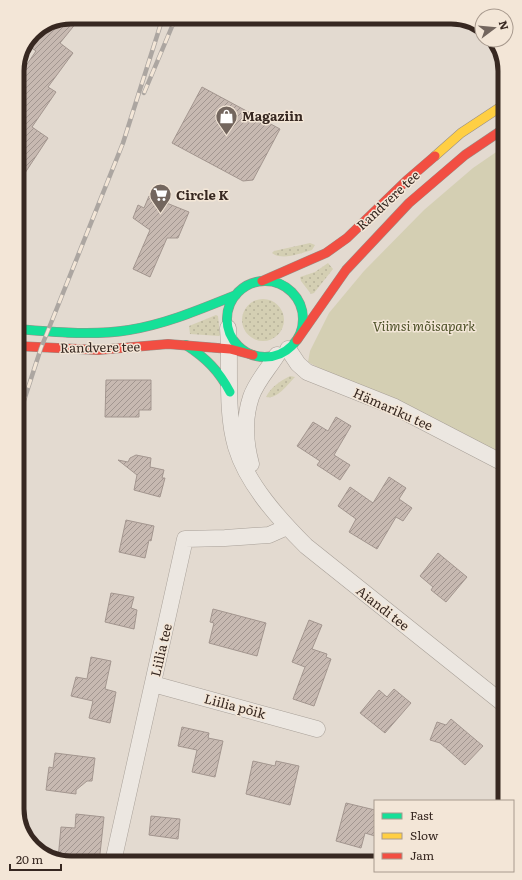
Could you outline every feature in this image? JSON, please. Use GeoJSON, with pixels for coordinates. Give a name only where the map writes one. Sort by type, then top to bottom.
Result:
{"type":"FeatureCollection","features":[{"type":"Feature","properties":{"kind":"street","name":"Randvere tee"},"geometry":{"type":"LineString","coordinates":[[262,281],[326,253],[342,242],[406,181],[462,133],[498,109]]}},
{"type":"Feature","properties":{"kind":"street","name":"Randvere tee"},"geometry":{"type":"LineString","coordinates":[[287,348],[346,270],[409,203],[465,155],[498,133]]}},
{"type":"Feature","properties":{"kind":"street"},"geometry":{"type":"LineString","coordinates":[[262,281],[272,281],[289,289],[298,300],[303,313],[302,327],[287,348],[269,356],[253,355],[245,351],[232,337],[228,328],[228,311],[231,302],[236,295],[243,288],[252,283],[262,281]]}},
{"type":"Feature","properties":{"kind":"street","name":"Randvere tee"},"geometry":{"type":"LineString","coordinates":[[24,329],[90,334],[120,332],[144,328],[176,318],[236,295]]}},
{"type":"Feature","properties":{"kind":"street","name":"Aiandi tee"},"geometry":{"type":"LineString","coordinates":[[228,328],[232,425],[236,446],[243,465],[268,504],[287,527],[306,546],[498,698]]}},
{"type":"Feature","properties":{"kind":"street","name":"Randvere tee"},"geometry":{"type":"LineString","coordinates":[[24,346],[98,350],[168,344],[230,349],[253,355]]}},
{"type":"Feature","properties":{"kind":"street"},"geometry":{"type":"LineString","coordinates":[[186,345],[214,366],[222,376],[230,392]]}},
{"type":"Feature","properties":{"kind":"street","name":"Hämariku tee"},"geometry":{"type":"LineString","coordinates":[[287,348],[298,364],[307,372],[397,408],[498,460]]}},
{"type":"Feature","properties":{"kind":"street","name":"Aiandi tee"},"geometry":{"type":"LineString","coordinates":[[268,504],[256,478],[248,452],[246,426],[247,413],[251,396],[287,348]]}},
{"type":"Feature","properties":{"kind":"street","name":"Liilia tee"},"geometry":{"type":"LineString","coordinates":[[114,856],[185,539],[269,535],[287,527]]}},
{"type":"Feature","properties":{"kind":"street","name":"Liilia põik"},"geometry":{"type":"LineString","coordinates":[[153,684],[317,729]]}},
{"type":"Feature","properties":{"kind":"green space","name":"Viimsi mõisapark"},"geometry":{"type":"Polygon","coordinates":[[[498,151],[498,453],[334,376],[308,362],[310,351],[329,313],[364,271],[424,210],[473,168],[498,151]]]}},
{"type":"Feature","properties":{"kind":"green space"},"geometry":{"type":"Polygon","coordinates":[[[310,243],[315,245],[312,250],[297,254],[281,256],[272,253],[274,251],[310,243]]]}},
{"type":"Feature","properties":{"kind":"green space"},"geometry":{"type":"Polygon","coordinates":[[[328,263],[333,269],[314,293],[311,294],[301,281],[300,277],[315,272],[328,263]]]}},
{"type":"Feature","properties":{"kind":"green space"},"geometry":{"type":"Polygon","coordinates":[[[263,299],[278,305],[284,320],[278,335],[263,341],[248,335],[242,320],[248,305],[263,299]]]}},
{"type":"Feature","properties":{"kind":"green space"},"geometry":{"type":"Polygon","coordinates":[[[216,315],[218,316],[219,336],[190,334],[189,326],[216,315]]]}},
{"type":"Feature","properties":{"kind":"green space"},"geometry":{"type":"Polygon","coordinates":[[[290,376],[295,377],[282,391],[274,396],[266,397],[270,390],[290,376]]]}},
{"type":"Feature","properties":{"kind":"building"},"geometry":{"type":"Polygon","coordinates":[[[75,24],[60,43],[73,53],[48,87],[56,92],[32,127],[48,138],[24,174],[24,69],[36,51],[31,48],[40,36],[48,30],[62,25],[75,24]]]}},
{"type":"Feature","properties":{"kind":"building","name":"Magaziin"},"geometry":{"type":"Polygon","coordinates":[[[202,87],[280,129],[253,180],[243,181],[172,143],[202,87]]]}},
{"type":"Feature","properties":{"kind":"building","name":"Circle K"},"geometry":{"type":"Polygon","coordinates":[[[149,196],[189,212],[178,238],[167,238],[150,277],[133,269],[150,230],[133,218],[138,205],[144,208],[149,196]]]}},
{"type":"Feature","properties":{"kind":"building"},"geometry":{"type":"Polygon","coordinates":[[[106,380],[151,380],[151,410],[139,410],[139,417],[105,417],[106,380]]]}},
{"type":"Feature","properties":{"kind":"building"},"geometry":{"type":"Polygon","coordinates":[[[336,417],[351,426],[334,455],[350,465],[340,480],[317,465],[320,461],[297,446],[313,422],[328,431],[336,417]]]}},
{"type":"Feature","properties":{"kind":"building"},"geometry":{"type":"Polygon","coordinates":[[[136,455],[151,458],[150,467],[164,470],[162,478],[165,478],[160,497],[134,490],[137,475],[118,460],[128,462],[130,458],[136,455]]]}},
{"type":"Feature","properties":{"kind":"building"},"geometry":{"type":"Polygon","coordinates":[[[389,477],[406,488],[399,499],[412,508],[403,521],[396,517],[377,549],[349,532],[356,519],[338,506],[350,487],[373,503],[389,477]]]}},
{"type":"Feature","properties":{"kind":"building"},"geometry":{"type":"Polygon","coordinates":[[[126,520],[154,526],[145,558],[119,552],[126,520]]]}},
{"type":"Feature","properties":{"kind":"building"},"geometry":{"type":"Polygon","coordinates":[[[438,553],[467,577],[446,602],[431,590],[433,587],[420,576],[438,553]]]}},
{"type":"Feature","properties":{"kind":"building"},"geometry":{"type":"Polygon","coordinates":[[[111,593],[134,597],[131,608],[137,610],[134,629],[105,622],[111,593]]]}},
{"type":"Feature","properties":{"kind":"building"},"geometry":{"type":"Polygon","coordinates":[[[213,609],[266,623],[257,656],[209,643],[214,623],[210,622],[213,609]]]}},
{"type":"Feature","properties":{"kind":"building"},"geometry":{"type":"Polygon","coordinates":[[[309,620],[322,625],[312,649],[327,654],[326,657],[331,659],[314,706],[293,699],[305,667],[292,662],[309,620]]]}},
{"type":"Feature","properties":{"kind":"building"},"geometry":{"type":"Polygon","coordinates":[[[91,657],[111,661],[105,689],[116,692],[110,723],[89,718],[93,701],[71,696],[76,677],[87,679],[91,657]]]}},
{"type":"Feature","properties":{"kind":"building"},"geometry":{"type":"Polygon","coordinates":[[[394,689],[411,703],[385,733],[360,713],[379,690],[387,697],[394,689]]]}},
{"type":"Feature","properties":{"kind":"building"},"geometry":{"type":"Polygon","coordinates":[[[451,719],[483,746],[465,765],[440,743],[430,740],[437,722],[446,725],[451,719]]]}},
{"type":"Feature","properties":{"kind":"building"},"geometry":{"type":"Polygon","coordinates":[[[182,727],[209,733],[208,738],[223,741],[215,777],[192,772],[197,750],[178,746],[182,727]]]}},
{"type":"Feature","properties":{"kind":"building"},"geometry":{"type":"Polygon","coordinates":[[[55,753],[95,758],[92,781],[87,781],[76,790],[76,794],[46,790],[49,767],[53,768],[55,753]]]}},
{"type":"Feature","properties":{"kind":"building"},"geometry":{"type":"Polygon","coordinates":[[[253,761],[275,766],[276,761],[299,766],[290,805],[246,794],[253,761]]]}},
{"type":"Feature","properties":{"kind":"building"},"geometry":{"type":"Polygon","coordinates":[[[346,803],[374,810],[374,836],[365,833],[361,848],[336,841],[346,803]]]}},
{"type":"Feature","properties":{"kind":"building"},"geometry":{"type":"Polygon","coordinates":[[[76,814],[104,817],[100,856],[68,856],[58,854],[61,827],[75,828],[76,814]]]}},
{"type":"Feature","properties":{"kind":"building"},"geometry":{"type":"Polygon","coordinates":[[[151,816],[180,819],[178,839],[149,835],[151,816]]]}},
{"type":"Feature","properties":{"kind":"railway"},"geometry":{"type":"LineString","coordinates":[[24,400],[41,348],[123,143],[161,24]]}},
{"type":"Feature","properties":{"kind":"railway"},"geometry":{"type":"LineString","coordinates":[[144,93],[173,24]]}},
{"type":"Feature","properties":{"kind":"traffic: fast"},"geometry":{"type":"LineString","coordinates":[[265,281],[279,284],[292,292],[300,305],[303,319],[300,333],[292,346],[279,354],[265,357],[251,354],[238,346],[230,333],[227,319],[230,305],[238,292],[251,284],[265,281]]}},
{"type":"Feature","properties":{"kind":"traffic: fast"},"geometry":{"type":"LineString","coordinates":[[24,330],[87,333],[129,330],[170,320],[236,295]]}},
{"type":"Feature","properties":{"kind":"traffic: fast"},"geometry":{"type":"LineString","coordinates":[[186,345],[200,355],[211,366],[230,392]]}},
{"type":"Feature","properties":{"kind":"traffic: slow"},"geometry":{"type":"LineString","coordinates":[[435,156],[461,133],[498,109]]}},
{"type":"Feature","properties":{"kind":"traffic: jam"},"geometry":{"type":"LineString","coordinates":[[297,340],[346,270],[409,203],[465,155],[498,133]]}},
{"type":"Feature","properties":{"kind":"traffic: jam"},"geometry":{"type":"LineString","coordinates":[[262,281],[326,253],[347,238],[406,181],[435,156]]}},
{"type":"Feature","properties":{"kind":"traffic: jam"},"geometry":{"type":"LineString","coordinates":[[24,346],[98,350],[168,344],[230,349],[253,355]]}},
{"type":"Feature","properties":{"kind":"place","name":"Magaziin"},"geometry":{"type":"Point","coordinates":[226,136]}},
{"type":"Feature","properties":{"kind":"place","name":"Circle K"},"geometry":{"type":"Point","coordinates":[161,214]}}]}
